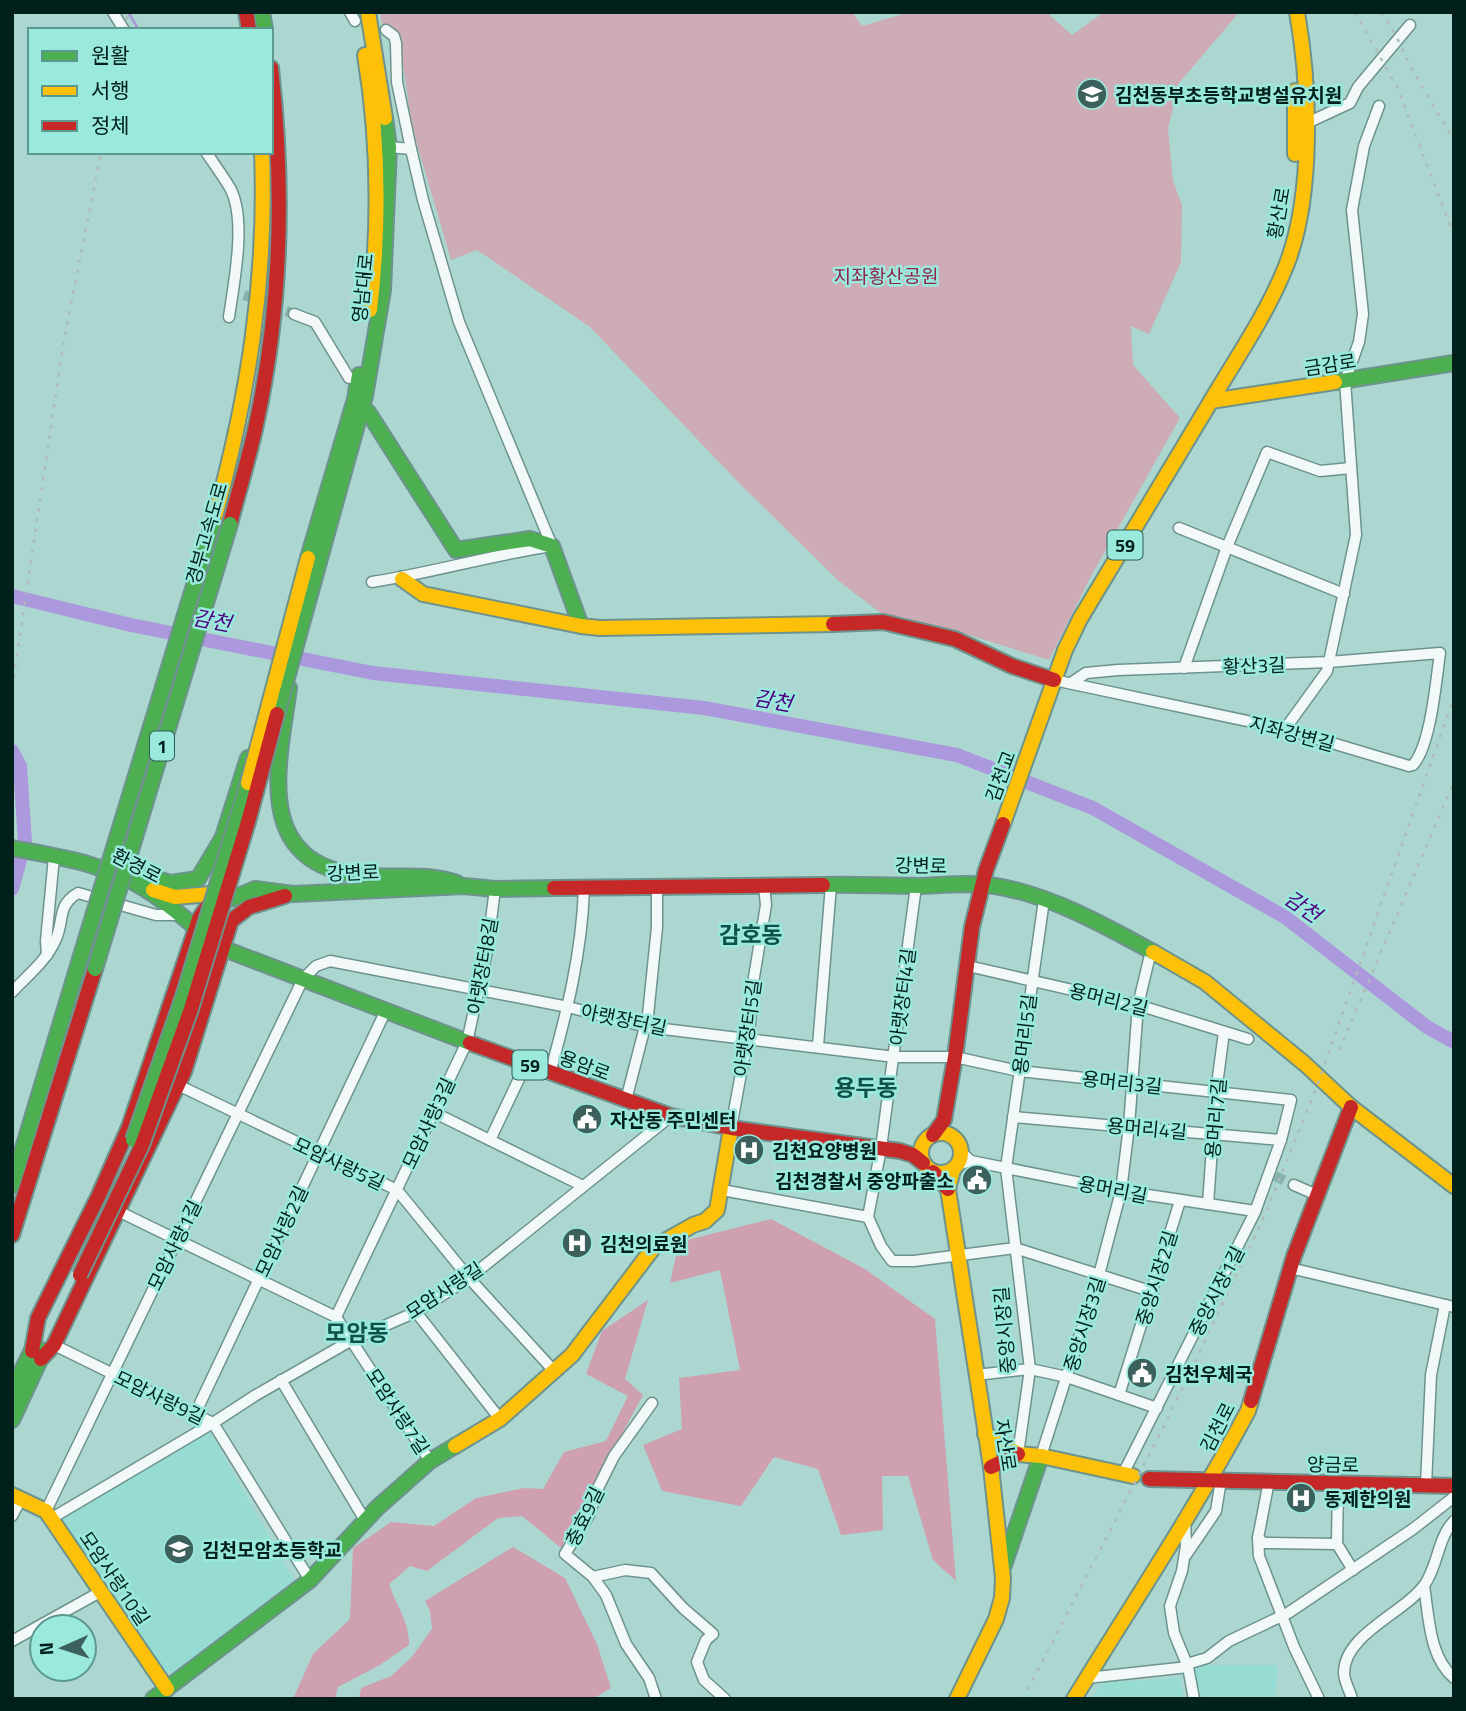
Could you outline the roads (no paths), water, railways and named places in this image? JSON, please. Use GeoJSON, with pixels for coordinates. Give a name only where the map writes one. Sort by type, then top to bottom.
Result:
{"type":"FeatureCollection","features":[{"type":"Feature","properties":{"kind":"main road","name":"황산로"},"geometry":{"type":"LineString","coordinates":[[1211,401],[1285,244],[1294,175],[1296,70],[1288,12]]}},
{"type":"Feature","properties":{"kind":"main road","name":"황산로"},"geometry":{"type":"LineString","coordinates":[[1049,694],[1080,619],[1258,319],[1284,269],[1293,245],[1303,175],[1305,124],[1304,69],[1297,12]]}},
{"type":"Feature","properties":{"kind":"main road","name":"영남대로"},"geometry":{"type":"LineString","coordinates":[[313,560],[365,396],[383,290],[389,147],[358,14]]}},
{"type":"Feature","properties":{"kind":"main road","name":"영남대로"},"geometry":{"type":"LineString","coordinates":[[313,560],[355,399],[372,292],[377,222],[376,148],[368,71],[358,14]]}},
{"type":"Feature","properties":{"kind":"main road","name":"경부고속도로"},"geometry":{"type":"LineString","coordinates":[[12,1235],[230,524],[257,420],[274,314],[279,245],[278,139],[273,88]]}},
{"type":"Feature","properties":{"kind":"main road","name":"경부고속도로"},"geometry":{"type":"LineString","coordinates":[[12,1185],[214,520],[240,421],[251,363],[263,233],[262,154]]}},
{"type":"Feature","properties":{"kind":"main road","name":"금감로"},"geometry":{"type":"LineString","coordinates":[[1211,401],[1454,363]]}},
{"type":"Feature","properties":{"kind":"main road"},"geometry":{"type":"LineString","coordinates":[[368,412],[456,550],[530,539],[552,546],[581,626]]}},
{"type":"Feature","properties":{"kind":"main road"},"geometry":{"type":"LineString","coordinates":[[12,1420],[36,1355],[142,1145],[191,1009],[241,846],[313,560]]}},
{"type":"Feature","properties":{"kind":"main road"},"geometry":{"type":"LineString","coordinates":[[401,579],[424,594],[581,626],[667,629],[884,622],[955,639],[1012,666],[1054,680]]}},
{"type":"Feature","properties":{"kind":"main road"},"geometry":{"type":"LineString","coordinates":[[286,661],[277,779],[280,818],[294,845],[314,863],[335,871],[355,875],[441,878],[464,887]]}},
{"type":"Feature","properties":{"kind":"main road"},"geometry":{"type":"LineString","coordinates":[[93,864],[108,864],[171,883],[198,879],[212,863],[286,661]]}},
{"type":"Feature","properties":{"kind":"main road","name":"김천교"},"geometry":{"type":"LineString","coordinates":[[985,877],[1049,694]]}},
{"type":"Feature","properties":{"kind":"main road","name":"59"},"geometry":{"type":"LineString","coordinates":[[12,848],[52,856]]}},
{"type":"Feature","properties":{"kind":"main road","name":"환경로"},"geometry":{"type":"LineString","coordinates":[[52,856],[93,864],[143,887],[183,915],[195,930]]}},
{"type":"Feature","properties":{"kind":"main road","name":"강변로"},"geometry":{"type":"LineString","coordinates":[[36,1355],[38,1318],[99,1195],[129,1127],[204,909],[211,901],[234,898],[255,889],[293,894],[464,887],[495,890],[892,884],[916,886],[985,877],[1112,929],[1205,982],[1351,1107],[1454,1186]]}},
{"type":"Feature","properties":{"kind":"main road","name":"59"},"geometry":{"type":"LineString","coordinates":[[900,1151],[911,1150],[928,1139],[941,1127],[944,1120],[972,927],[985,877]]}},
{"type":"Feature","properties":{"kind":"main road"},"geometry":{"type":"LineString","coordinates":[[143,887],[175,897],[255,889]]}},
{"type":"Feature","properties":{"kind":"main road","name":"강변로"},"geometry":{"type":"LineString","coordinates":[[36,1355],[54,1345],[120,1212],[178,1085],[231,921],[239,911],[251,905],[293,894]]}},
{"type":"Feature","properties":{"kind":"main road","name":"용암로"},"geometry":{"type":"LineString","coordinates":[[195,930],[222,948],[467,1042],[671,1116],[731,1128],[900,1151]]}},
{"type":"Feature","properties":{"kind":"main road","name":"김천로"},"geometry":{"type":"LineString","coordinates":[[1074,1699],[1185,1518],[1216,1480],[1248,1411],[1290,1268],[1351,1107]]}},
{"type":"Feature","properties":{"kind":"main road"},"geometry":{"type":"LineString","coordinates":[[944,1120],[951,1136],[959,1145],[961,1162],[948,1189]]}},
{"type":"Feature","properties":{"kind":"main road"},"geometry":{"type":"LineString","coordinates":[[153,1699],[169,1694],[310,1580],[377,1508],[430,1461],[500,1419],[572,1355],[654,1247],[705,1221],[717,1210],[731,1128]]}},
{"type":"Feature","properties":{"kind":"main road"},"geometry":{"type":"LineString","coordinates":[[948,1189],[921,1156],[928,1139],[945,1133],[951,1136]]}},
{"type":"Feature","properties":{"kind":"main road","name":"59"},"geometry":{"type":"LineString","coordinates":[[900,1151],[913,1154],[928,1167]]}},
{"type":"Feature","properties":{"kind":"main road"},"geometry":{"type":"LineString","coordinates":[[928,1167],[946,1173],[961,1162]]}},
{"type":"Feature","properties":{"kind":"main road","name":"자산로"},"geometry":{"type":"LineString","coordinates":[[948,1189],[956,1256],[991,1467],[1002,1570],[1002,1598],[996,1619],[957,1699]]}},
{"type":"Feature","properties":{"kind":"main road"},"geometry":{"type":"LineString","coordinates":[[12,1391],[36,1355]]}},
{"type":"Feature","properties":{"kind":"main road"},"geometry":{"type":"LineString","coordinates":[[985,1434],[1017,1454],[1041,1456],[1128,1475]]}},
{"type":"Feature","properties":{"kind":"main road"},"geometry":{"type":"LineString","coordinates":[[991,1467],[1017,1454]]}},
{"type":"Feature","properties":{"kind":"main road"},"geometry":{"type":"LineString","coordinates":[[1002,1570],[1041,1456]]}},
{"type":"Feature","properties":{"kind":"main road"},"geometry":{"type":"LineString","coordinates":[[1149,1479],[1216,1480]]}},
{"type":"Feature","properties":{"kind":"main road","name":"양금로"},"geometry":{"type":"LineString","coordinates":[[1216,1480],[1454,1486]]}},
{"type":"Feature","properties":{"kind":"main road"},"geometry":{"type":"LineString","coordinates":[[17,1497],[49,1514]]}},
{"type":"Feature","properties":{"kind":"main road","name":"모암사랑10길"},"geometry":{"type":"LineString","coordinates":[[49,1514],[169,1694]]}},
{"type":"Feature","properties":{"kind":"street"},"geometry":{"type":"LineString","coordinates":[[113,12],[123,28]]}},
{"type":"Feature","properties":{"kind":"street"},"geometry":{"type":"LineString","coordinates":[[1305,124],[1350,103],[1358,87],[1410,25]]}},
{"type":"Feature","properties":{"kind":"street"},"geometry":{"type":"LineString","coordinates":[[372,582],[401,579],[456,564],[552,546],[459,322],[411,149],[397,82],[397,43],[394,36],[386,30]]}},
{"type":"Feature","properties":{"kind":"street"},"geometry":{"type":"LineString","coordinates":[[1285,729],[1327,671],[1356,535],[1345,381],[1359,342],[1363,314],[1352,210],[1364,146],[1379,106]]}},
{"type":"Feature","properties":{"kind":"street"},"geometry":{"type":"LineString","coordinates":[[389,147],[411,149]]}},
{"type":"Feature","properties":{"kind":"street"},"geometry":{"type":"LineString","coordinates":[[207,154],[231,190],[236,206],[238,236],[229,317]]}},
{"type":"Feature","properties":{"kind":"street"},"geometry":{"type":"LineString","coordinates":[[232,294],[244,295]]}},
{"type":"Feature","properties":{"kind":"street"},"geometry":{"type":"LineString","coordinates":[[294,314],[315,322],[349,378]]}},
{"type":"Feature","properties":{"kind":"street"},"geometry":{"type":"LineString","coordinates":[[1184,668],[1227,547],[1267,452],[1320,471],[1351,468]]}},
{"type":"Feature","properties":{"kind":"street"},"geometry":{"type":"LineString","coordinates":[[1179,528],[1343,594]]}},
{"type":"Feature","properties":{"kind":"street","name":"지좌강변길"},"geometry":{"type":"LineString","coordinates":[[1054,680],[1285,729],[1405,766],[1413,765],[1418,759],[1430,719],[1440,653]]}},
{"type":"Feature","properties":{"kind":"street","name":"황산3길"},"geometry":{"type":"LineString","coordinates":[[1071,682],[1086,673],[1118,670],[1329,662],[1440,653]]}},
{"type":"Feature","properties":{"kind":"street"},"geometry":{"type":"LineString","coordinates":[[47,955],[52,856]]}},
{"type":"Feature","properties":{"kind":"street"},"geometry":{"type":"LineString","coordinates":[[818,1046],[831,885]]}},
{"type":"Feature","properties":{"kind":"street","name":"아랫장터5길"},"geometry":{"type":"LineString","coordinates":[[731,1128],[766,905],[764,886]]}},
{"type":"Feature","properties":{"kind":"street","name":"아랫장터4길"},"geometry":{"type":"LineString","coordinates":[[868,1217],[881,1149],[916,886]]}},
{"type":"Feature","properties":{"kind":"street"},"geometry":{"type":"LineString","coordinates":[[626,1100],[645,1026],[657,927],[657,887]]}},
{"type":"Feature","properties":{"kind":"street"},"geometry":{"type":"LineString","coordinates":[[550,1073],[568,1007],[583,924],[584,888]]}},
{"type":"Feature","properties":{"kind":"street","name":"아랫장터8길"},"geometry":{"type":"LineString","coordinates":[[467,1042],[479,989],[495,890]]}},
{"type":"Feature","properties":{"kind":"street"},"geometry":{"type":"LineString","coordinates":[[12,992],[47,955],[56,939],[64,903],[78,893],[156,915],[183,915]]}},
{"type":"Feature","properties":{"kind":"street","name":"용머리5길"},"geometry":{"type":"LineString","coordinates":[[1006,1168],[1044,900]]}},
{"type":"Feature","properties":{"kind":"street","name":"중앙시장3길"},"geometry":{"type":"LineString","coordinates":[[1041,1456],[1100,1275],[1121,1191],[1138,1005],[1151,951]]}},
{"type":"Feature","properties":{"kind":"street","name":"아랫장터길"},"geometry":{"type":"LineString","coordinates":[[303,979],[316,966],[330,961],[568,1007],[645,1026],[894,1057],[955,1057]]}},
{"type":"Feature","properties":{"kind":"street","name":"용머리2길"},"geometry":{"type":"LineString","coordinates":[[968,966],[1138,1005],[1248,1040]]}},
{"type":"Feature","properties":{"kind":"street","name":"모암사랑1길"},"geometry":{"type":"LineString","coordinates":[[49,1514],[112,1374],[303,979]]}},
{"type":"Feature","properties":{"kind":"street","name":"모암사랑2길"},"geometry":{"type":"LineString","coordinates":[[195,1414],[386,1010]]}},
{"type":"Feature","properties":{"kind":"street","name":"용머리7길"},"geometry":{"type":"LineString","coordinates":[[1208,1204],[1216,1092],[1224,1032]]}},
{"type":"Feature","properties":{"kind":"street","name":"모암사랑3길"},"geometry":{"type":"LineString","coordinates":[[336,1317],[467,1042]]}},
{"type":"Feature","properties":{"kind":"street","name":"용머리3길"},"geometry":{"type":"LineString","coordinates":[[955,1057],[1019,1072],[1291,1100]]}},
{"type":"Feature","properties":{"kind":"street"},"geometry":{"type":"LineString","coordinates":[[490,1140],[526,1064]]}},
{"type":"Feature","properties":{"kind":"street","name":"모암사랑5길"},"geometry":{"type":"LineString","coordinates":[[178,1085],[317,1154],[397,1190],[469,1278],[554,1371]]}},
{"type":"Feature","properties":{"kind":"street","name":"중앙시장1길"},"geometry":{"type":"LineString","coordinates":[[1128,1475],[1157,1408],[1272,1175],[1291,1100]]}},
{"type":"Feature","properties":{"kind":"street"},"geometry":{"type":"LineString","coordinates":[[433,1112],[583,1186]]}},
{"type":"Feature","properties":{"kind":"street","name":"모암사랑길"},"geometry":{"type":"LineString","coordinates":[[49,1514],[213,1423],[352,1340],[416,1312],[469,1278],[671,1116]]}},
{"type":"Feature","properties":{"kind":"street","name":"용머리4길"},"geometry":{"type":"LineString","coordinates":[[1013,1117],[1281,1140]]}},
{"type":"Feature","properties":{"kind":"street","name":"용머리길"},"geometry":{"type":"LineString","coordinates":[[961,1162],[1180,1201],[1255,1211]]}},
{"type":"Feature","properties":{"kind":"street","name":"중앙시장길"},"geometry":{"type":"LineString","coordinates":[[1006,1168],[1030,1369],[1017,1454]]}},
{"type":"Feature","properties":{"kind":"street"},"geometry":{"type":"LineString","coordinates":[[1294,1185],[1317,1195]]}},
{"type":"Feature","properties":{"kind":"street"},"geometry":{"type":"LineString","coordinates":[[722,1190],[868,1217],[881,1246],[892,1261],[914,1261],[1015,1248],[1153,1292]]}},
{"type":"Feature","properties":{"kind":"street","name":"중앙시장2길"},"geometry":{"type":"LineString","coordinates":[[1119,1395],[1180,1201]]}},
{"type":"Feature","properties":{"kind":"street","name":"모암사랑7길"},"geometry":{"type":"LineString","coordinates":[[120,1212],[336,1317],[430,1461]]}},
{"type":"Feature","properties":{"kind":"street"},"geometry":{"type":"LineString","coordinates":[[1290,1268],[1449,1306],[1431,1375],[1426,1485]]}},
{"type":"Feature","properties":{"kind":"street"},"geometry":{"type":"LineString","coordinates":[[416,1312],[500,1419]]}},
{"type":"Feature","properties":{"kind":"street","name":"모암사랑9길"},"geometry":{"type":"LineString","coordinates":[[54,1345],[213,1423],[310,1580]]}},
{"type":"Feature","properties":{"kind":"street"},"geometry":{"type":"LineString","coordinates":[[976,1375],[1030,1369],[1067,1377],[1157,1408]]}},
{"type":"Feature","properties":{"kind":"street"},"geometry":{"type":"LineString","coordinates":[[281,1380],[366,1522]]}},
{"type":"Feature","properties":{"kind":"street","name":"충효9길"},"geometry":{"type":"LineString","coordinates":[[652,1403],[620,1447],[599,1486],[589,1515],[565,1554],[593,1577],[606,1595],[626,1644],[649,1678],[656,1699]]}},
{"type":"Feature","properties":{"kind":"street"},"geometry":{"type":"LineString","coordinates":[[1184,1558],[1216,1511],[1216,1480]]}},
{"type":"Feature","properties":{"kind":"street"},"geometry":{"type":"LineString","coordinates":[[1269,1482],[1258,1538],[1259,1556],[1319,1699]]}},
{"type":"Feature","properties":{"kind":"street"},"geometry":{"type":"LineString","coordinates":[[1338,1483],[1337,1544],[1353,1570]]}},
{"type":"Feature","properties":{"kind":"street"},"geometry":{"type":"LineString","coordinates":[[12,1516],[17,1497]]}},
{"type":"Feature","properties":{"kind":"street"},"geometry":{"type":"LineString","coordinates":[[1087,1678],[1187,1666],[1207,1658],[1229,1641],[1282,1615],[1353,1570],[1443,1508],[1454,1497]]}},
{"type":"Feature","properties":{"kind":"street"},"geometry":{"type":"LineString","coordinates":[[1185,1518],[1184,1558],[1170,1606],[1174,1633],[1187,1666],[1194,1699]]}},
{"type":"Feature","properties":{"kind":"street"},"geometry":{"type":"LineString","coordinates":[[1352,1699],[1344,1674],[1349,1654],[1363,1636],[1391,1616],[1424,1586],[1433,1570],[1447,1527],[1454,1521]]}},
{"type":"Feature","properties":{"kind":"street"},"geometry":{"type":"LineString","coordinates":[[1258,1538],[1264,1543],[1337,1544]]}},
{"type":"Feature","properties":{"kind":"street"},"geometry":{"type":"LineString","coordinates":[[593,1577],[625,1570],[651,1573],[683,1608],[713,1634],[706,1640],[697,1662],[704,1680],[725,1699]]}},
{"type":"Feature","properties":{"kind":"street"},"geometry":{"type":"LineString","coordinates":[[1424,1586],[1437,1659],[1444,1670],[1454,1678]]}},
{"type":"Feature","properties":{"kind":"street"},"geometry":{"type":"LineString","coordinates":[[12,1641],[100,1592]]}},
{"type":"Feature","properties":{"kind":"waterway"},"geometry":{"type":"LineString","coordinates":[[128,12],[138,28]]}},
{"type":"Feature","properties":{"kind":"waterway"},"geometry":{"type":"LineString","coordinates":[[214,154],[220,164]]}},
{"type":"Feature","properties":{"kind":"waterway","name":"감천"},"geometry":{"type":"LineString","coordinates":[[12,596],[131,625],[373,673],[704,708],[957,755],[1093,808],[1285,917],[1427,1027],[1454,1042]]}},
{"type":"Feature","properties":{"kind":"waterway"},"geometry":{"type":"LineString","coordinates":[[12,751],[20,766],[25,842],[12,889]]}},
{"type":"Feature","properties":{"kind":"tunnel"},"geometry":{"type":"LineString","coordinates":[[244,295],[294,314]]}},
{"type":"Feature","properties":{"kind":"tunnel"},"geometry":{"type":"LineString","coordinates":[[1275,1176],[1294,1185]]}},
{"type":"Feature","properties":{"kind":"railway"},"geometry":{"type":"LineString","coordinates":[[125,28],[128,12]]}},
{"type":"Feature","properties":{"kind":"railway"},"geometry":{"type":"LineString","coordinates":[[1355,12],[1398,89],[1454,236]]}},
{"type":"Feature","properties":{"kind":"railway"},"geometry":{"type":"LineString","coordinates":[[1381,12],[1454,141]]}},
{"type":"Feature","properties":{"kind":"railway"},"geometry":{"type":"LineString","coordinates":[[12,688],[64,340],[101,154]]}},
{"type":"Feature","properties":{"kind":"railway"},"geometry":{"type":"LineString","coordinates":[[1023,1699],[1168,1418],[1265,1215],[1317,1086],[1454,697]]}},
{"type":"Feature","properties":{"kind":"railway"},"geometry":{"type":"LineString","coordinates":[[1339,1050],[1454,782]]}},
{"type":"Feature","properties":{"kind":"place","name":"김천동부초등학교병설유치원"},"geometry":{"type":"Point","coordinates":[1092,94]}},
{"type":"Feature","properties":{"kind":"place","name":"자산동 주민센터"},"geometry":{"type":"Point","coordinates":[587,1119]}},
{"type":"Feature","properties":{"kind":"place","name":"김천요양병원"},"geometry":{"type":"Point","coordinates":[749,1150]}},
{"type":"Feature","properties":{"kind":"place","name":"김천경찰서 중앙파출소"},"geometry":{"type":"Point","coordinates":[977,1180]}},
{"type":"Feature","properties":{"kind":"place","name":"김천의료원"},"geometry":{"type":"Point","coordinates":[577,1243]}},
{"type":"Feature","properties":{"kind":"place","name":"김천우체국"},"geometry":{"type":"Point","coordinates":[1142,1373]}},
{"type":"Feature","properties":{"kind":"place","name":"동제한의원"},"geometry":{"type":"Point","coordinates":[1301,1498]}},
{"type":"Feature","properties":{"kind":"place","name":"김천모암초등학교"},"geometry":{"type":"Point","coordinates":[179,1549]}},
{"type":"Feature","properties":{"kind":"district","name":"감호동"},"geometry":{"type":"Point","coordinates":[751,934]}},
{"type":"Feature","properties":{"kind":"district","name":"용두동"},"geometry":{"type":"Point","coordinates":[866,1087]}},
{"type":"Feature","properties":{"kind":"district","name":"모암동"},"geometry":{"type":"Point","coordinates":[357,1332]}},
{"type":"Feature","properties":{"kind":"park label","name":"지좌황산공원"},"geometry":{"type":"Point","coordinates":[886,275]}}]}
